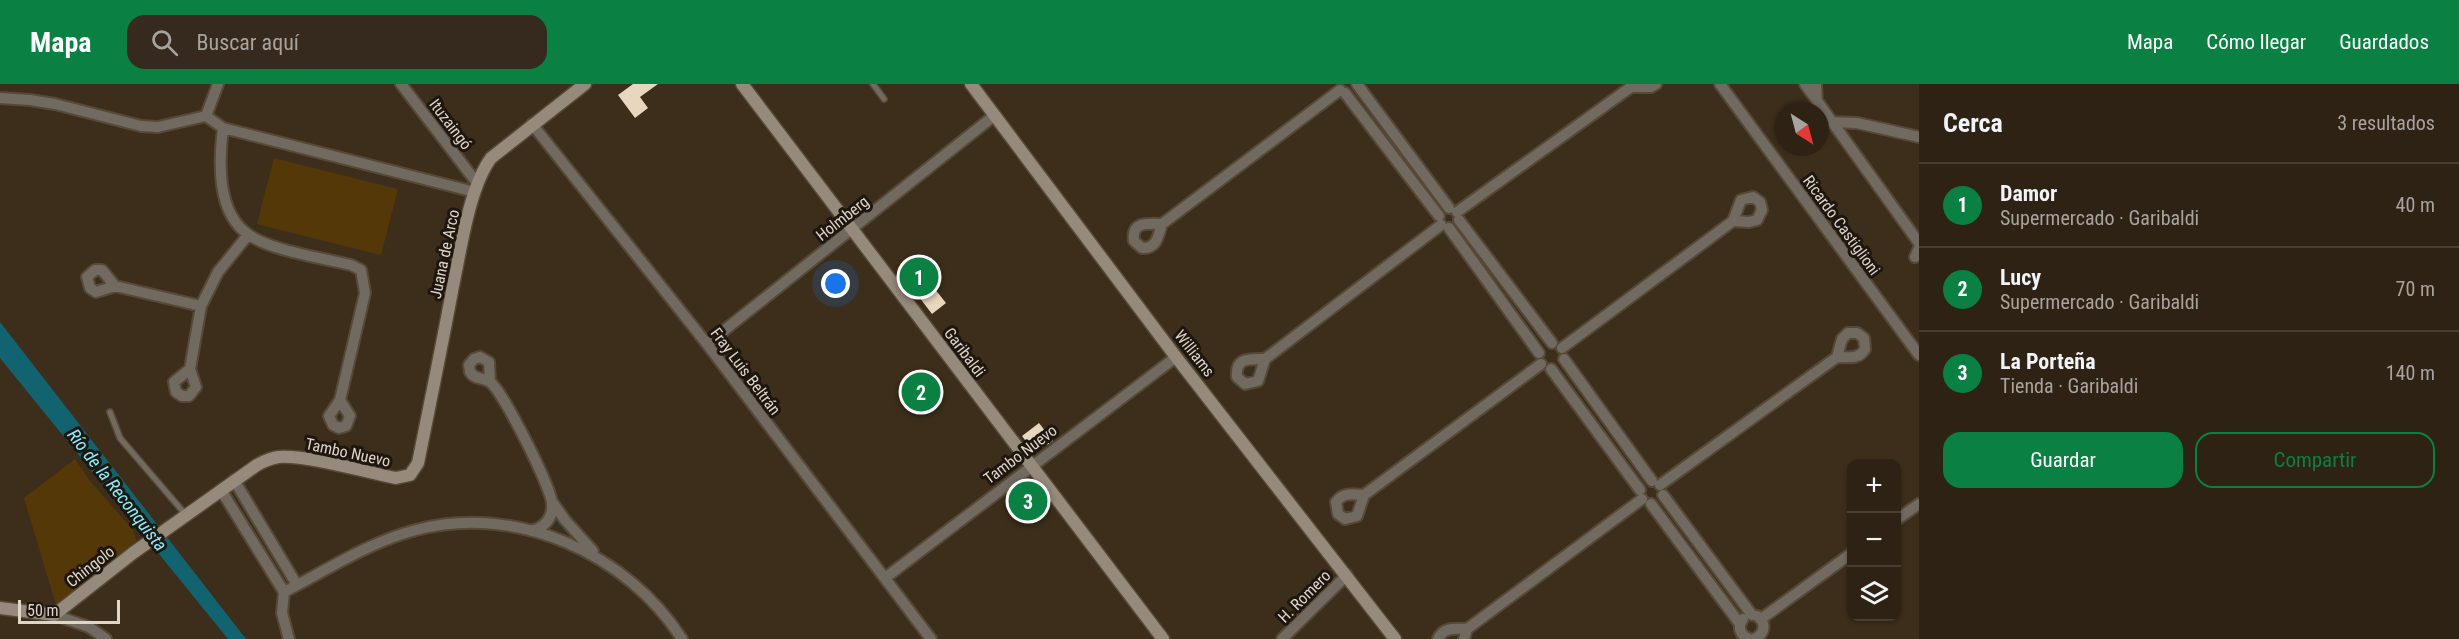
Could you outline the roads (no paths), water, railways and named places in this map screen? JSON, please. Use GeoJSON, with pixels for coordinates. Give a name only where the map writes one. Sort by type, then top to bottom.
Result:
{"type":"FeatureCollection","features":[{"type":"Feature","properties":{"kind":"street"},"geometry":{"type":"LineString","coordinates":[[206,116],[218,84]]}},
{"type":"Feature","properties":{"kind":"street","name":"Ituzaingó"},"geometry":{"type":"LineString","coordinates":[[401,84],[476,187]]}},
{"type":"Feature","properties":{"kind":"street","name":"Juana de Arco"},"geometry":{"type":"LineString","coordinates":[[410,475],[418,463],[476,187],[491,158],[585,84]]}},
{"type":"Feature","properties":{"kind":"street","name":"Garibaldi"},"geometry":{"type":"LineString","coordinates":[[742,84],[1163,639]]}},
{"type":"Feature","properties":{"kind":"street","name":"Williams"},"geometry":{"type":"LineString","coordinates":[[971,84],[1176,357],[1395,639]]}},
{"type":"Feature","properties":{"kind":"street"},"geometry":{"type":"LineString","coordinates":[[1162,224],[1339,88],[1354,91],[1356,84]]}},
{"type":"Feature","properties":{"kind":"street"},"geometry":{"type":"LineString","coordinates":[[1356,84],[1559,350],[1658,487],[1757,617],[1763,632],[1744,635]]}},
{"type":"Feature","properties":{"kind":"street"},"geometry":{"type":"LineString","coordinates":[[1443,223],[1443,210],[1455,213],[1632,85],[1647,88],[1656,84]]}},
{"type":"Feature","properties":{"kind":"street","name":"Ricardo Castiglioni"},"geometry":{"type":"LineString","coordinates":[[1720,84],[1919,355]]}},
{"type":"Feature","properties":{"kind":"street"},"geometry":{"type":"LineString","coordinates":[[1805,84],[1817,102]]}},
{"type":"Feature","properties":{"kind":"street"},"geometry":{"type":"LineString","coordinates":[[1816,84],[1817,102]]}},
{"type":"Feature","properties":{"kind":"street"},"geometry":{"type":"LineString","coordinates":[[1339,88],[1443,223],[1744,635]]}},
{"type":"Feature","properties":{"kind":"street"},"geometry":{"type":"LineString","coordinates":[[0,98],[55,104],[141,126],[158,127],[206,116],[223,128],[476,187]]}},
{"type":"Feature","properties":{"kind":"street","name":"Holmberg"},"geometry":{"type":"LineString","coordinates":[[707,344],[995,115]]}},
{"type":"Feature","properties":{"kind":"street"},"geometry":{"type":"LineString","coordinates":[[1829,119],[1919,243]]}},
{"type":"Feature","properties":{"kind":"street"},"geometry":{"type":"LineString","coordinates":[[1831,122],[1857,123],[1919,137]]}},
{"type":"Feature","properties":{"kind":"street","name":"Fray Luis Beltrán"},"geometry":{"type":"LineString","coordinates":[[532,124],[707,344],[931,639]]}},
{"type":"Feature","properties":{"kind":"street"},"geometry":{"type":"LineString","coordinates":[[223,128],[220,154],[221,177],[230,213],[248,235],[287,249],[351,265],[362,270],[365,293],[340,400]]}},
{"type":"Feature","properties":{"kind":"street"},"geometry":{"type":"LineString","coordinates":[[1443,223],[1455,226],[1455,213]]}},
{"type":"Feature","properties":{"kind":"street"},"geometry":{"type":"LineString","coordinates":[[1559,350],[1733,221]]}},
{"type":"Feature","properties":{"kind":"street"},"geometry":{"type":"LineString","coordinates":[[1265,359],[1443,223]]}},
{"type":"Feature","properties":{"kind":"street"},"geometry":{"type":"LineString","coordinates":[[190,369],[201,306],[218,272],[248,235]]}},
{"type":"Feature","properties":{"kind":"street"},"geometry":{"type":"LineString","coordinates":[[115,286],[201,306]]}},
{"type":"Feature","properties":{"kind":"street"},"geometry":{"type":"LineString","coordinates":[[1544,362],[1544,346],[1559,350]]}},
{"type":"Feature","properties":{"kind":"street"},"geometry":{"type":"LineString","coordinates":[[1544,362],[1559,366],[1559,350]]}},
{"type":"Feature","properties":{"kind":"street","name":"Tambo Nuevo"},"geometry":{"type":"LineString","coordinates":[[885,578],[1176,357]]}},
{"type":"Feature","properties":{"kind":"street"},"geometry":{"type":"LineString","coordinates":[[1658,487],[1837,357]]}},
{"type":"Feature","properties":{"kind":"street"},"geometry":{"type":"LineString","coordinates":[[1364,495],[1544,362]]}},
{"type":"Feature","properties":{"kind":"street"},"geometry":{"type":"LineString","coordinates":[[490,382],[508,405],[553,503],[585,543],[656,603],[682,639]]}},
{"type":"Feature","properties":{"kind":"street","name":"Tambo Nuevo"},"geometry":{"type":"LineString","coordinates":[[234,480],[256,465],[279,457],[298,458],[396,478],[410,475]]}},
{"type":"Feature","properties":{"kind":"street"},"geometry":{"type":"LineString","coordinates":[[182,518],[234,480],[297,585]]}},
{"type":"Feature","properties":{"kind":"street"},"geometry":{"type":"LineString","coordinates":[[1645,498],[1644,483],[1658,487]]}},
{"type":"Feature","properties":{"kind":"street"},"geometry":{"type":"LineString","coordinates":[[1645,498],[1658,501],[1658,487]]}},
{"type":"Feature","properties":{"kind":"street"},"geometry":{"type":"LineString","coordinates":[[221,490],[284,592],[282,613],[289,639]]}},
{"type":"Feature","properties":{"kind":"street"},"geometry":{"type":"LineString","coordinates":[[1438,639],[1447,629],[1466,634],[1645,498]]}},
{"type":"Feature","properties":{"kind":"street"},"geometry":{"type":"LineString","coordinates":[[531,531],[543,527],[548,522],[553,503]]}},
{"type":"Feature","properties":{"kind":"street"},"geometry":{"type":"LineString","coordinates":[[1901,517],[1919,504]]}},
{"type":"Feature","properties":{"kind":"street","name":"Chingolo"},"geometry":{"type":"LineString","coordinates":[[54,615],[132,553],[182,518]]}},
{"type":"Feature","properties":{"kind":"street"},"geometry":{"type":"LineString","coordinates":[[284,592],[377,544],[418,529],[452,524],[487,524],[531,531],[578,546],[604,561]]}},
{"type":"Feature","properties":{"kind":"street"},"geometry":{"type":"LineString","coordinates":[[1744,635],[1744,617],[1757,617],[1847,556]]}},
{"type":"Feature","properties":{"kind":"street","name":"H. Romero"},"geometry":{"type":"LineString","coordinates":[[1282,639],[1347,575]]}},
{"type":"Feature","properties":{"kind":"street"},"geometry":{"type":"LineString","coordinates":[[0,608],[54,615],[89,627],[106,639]]}},
{"type":"Feature","properties":{"kind":"lane"},"geometry":{"type":"LineString","coordinates":[[873,84],[884,99]]}},
{"type":"Feature","properties":{"kind":"lane"},"geometry":{"type":"LineString","coordinates":[[110,412],[120,438],[182,518]]}},
{"type":"Feature","properties":{"kind":"water","name":"Río de la Reconquista"},"geometry":{"type":"Polygon","coordinates":[[[0,322],[246,639],[228,639],[0,358],[0,322]]]}},
{"type":"Feature","properties":{"kind":"place","name":"Damor"},"geometry":{"type":"Point","coordinates":[919,277]}},
{"type":"Feature","properties":{"kind":"place","name":"Lucy"},"geometry":{"type":"Point","coordinates":[921,392]}},
{"type":"Feature","properties":{"kind":"place","name":"La Porteña"},"geometry":{"type":"Point","coordinates":[1028,501]}}]}
